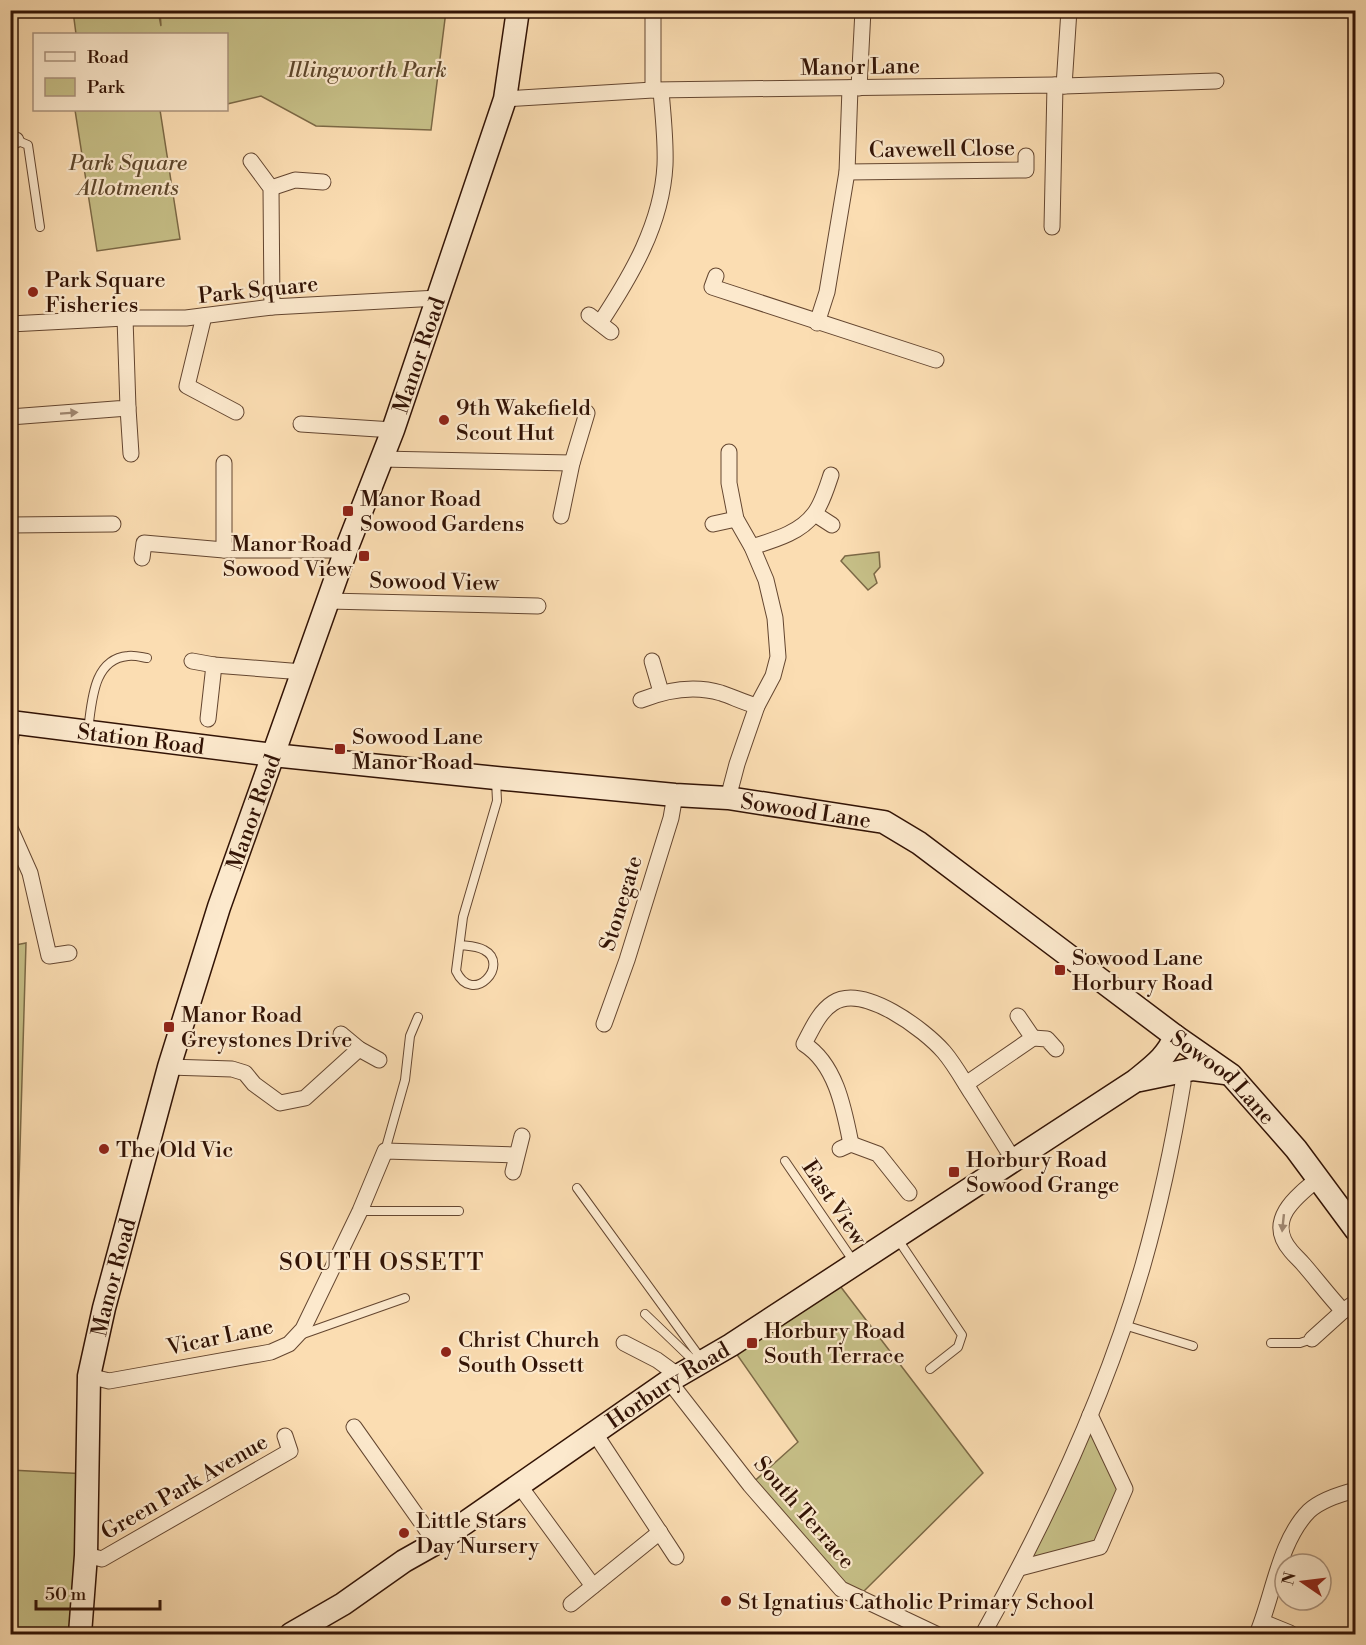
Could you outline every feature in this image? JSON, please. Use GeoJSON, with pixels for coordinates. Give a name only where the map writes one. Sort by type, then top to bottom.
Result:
{"type":"FeatureCollection","features":[{"type":"Feature","properties":{"kind":"street","name":"Manor Road"},"geometry":{"type":"LineString","coordinates":[[80,1635],[86,1555],[89,1376],[104,1308],[169,1067],[219,907],[346,550],[393,430],[506,99],[518,10]]}},
{"type":"Feature","properties":{"kind":"street"},"geometry":{"type":"LineString","coordinates":[[600,323],[634,267],[650,232],[660,197],[665,166],[657,90],[653,10]]}},
{"type":"Feature","properties":{"kind":"street"},"geometry":{"type":"LineString","coordinates":[[817,323],[827,292],[847,172],[863,10]]}},
{"type":"Feature","properties":{"kind":"street"},"geometry":{"type":"LineString","coordinates":[[1052,227],[1059,85],[1069,10]]}},
{"type":"Feature","properties":{"kind":"street","name":"Manor Lane"},"geometry":{"type":"LineString","coordinates":[[506,99],[657,90],[1216,81]]}},
{"type":"Feature","properties":{"kind":"street","name":"Cavewell Close"},"geometry":{"type":"LineString","coordinates":[[847,172],[1026,170],[1026,156]]}},
{"type":"Feature","properties":{"kind":"street"},"geometry":{"type":"LineString","coordinates":[[251,161],[271,188],[272,308]]}},
{"type":"Feature","properties":{"kind":"street"},"geometry":{"type":"LineString","coordinates":[[271,188],[295,180],[323,182]]}},
{"type":"Feature","properties":{"kind":"street"},"geometry":{"type":"LineString","coordinates":[[716,276],[712,287],[936,360]]}},
{"type":"Feature","properties":{"kind":"street","name":"Park Square"},"geometry":{"type":"LineString","coordinates":[[10,324],[125,318],[186,318],[272,308],[438,298]]}},
{"type":"Feature","properties":{"kind":"street"},"geometry":{"type":"LineString","coordinates":[[204,316],[187,386],[236,412]]}},
{"type":"Feature","properties":{"kind":"street"},"geometry":{"type":"LineString","coordinates":[[125,318],[131,454]]}},
{"type":"Feature","properties":{"kind":"street"},"geometry":{"type":"LineString","coordinates":[[10,417],[128,408]]}},
{"type":"Feature","properties":{"kind":"street"},"geometry":{"type":"LineString","coordinates":[[561,516],[572,463],[587,413]]}},
{"type":"Feature","properties":{"kind":"street"},"geometry":{"type":"LineString","coordinates":[[301,424],[393,430]]}},
{"type":"Feature","properties":{"kind":"street"},"geometry":{"type":"LineString","coordinates":[[728,798],[757,706],[773,676],[778,657],[771,596],[753,547],[736,519],[729,483],[729,452]]}},
{"type":"Feature","properties":{"kind":"street"},"geometry":{"type":"LineString","coordinates":[[381,459],[572,463]]}},
{"type":"Feature","properties":{"kind":"street"},"geometry":{"type":"LineString","coordinates":[[224,463],[224,550]]}},
{"type":"Feature","properties":{"kind":"street"},"geometry":{"type":"LineString","coordinates":[[753,547],[784,536],[815,514],[831,475]]}},
{"type":"Feature","properties":{"kind":"street"},"geometry":{"type":"LineString","coordinates":[[815,514],[832,525]]}},
{"type":"Feature","properties":{"kind":"street"},"geometry":{"type":"LineString","coordinates":[[713,524],[736,519]]}},
{"type":"Feature","properties":{"kind":"street"},"geometry":{"type":"LineString","coordinates":[[10,525],[113,524]]}},
{"type":"Feature","properties":{"kind":"street"},"geometry":{"type":"LineString","coordinates":[[142,558],[144,543],[224,550],[346,550]]}},
{"type":"Feature","properties":{"kind":"street","name":"Sowood View"},"geometry":{"type":"LineString","coordinates":[[328,601],[538,606]]}},
{"type":"Feature","properties":{"kind":"street"},"geometry":{"type":"LineString","coordinates":[[192,661],[214,665],[303,672]]}},
{"type":"Feature","properties":{"kind":"street"},"geometry":{"type":"LineString","coordinates":[[652,661],[661,692]]}},
{"type":"Feature","properties":{"kind":"street"},"geometry":{"type":"LineString","coordinates":[[208,719],[214,665]]}},
{"type":"Feature","properties":{"kind":"street"},"geometry":{"type":"LineString","coordinates":[[641,700],[661,692],[705,690],[757,706]]}},
{"type":"Feature","properties":{"kind":"street","name":"Station Road"},"geometry":{"type":"LineString","coordinates":[[11,729],[87,732],[273,755]]}},
{"type":"Feature","properties":{"kind":"street","name":"Sowood Lane"},"geometry":{"type":"LineString","coordinates":[[273,755],[675,795],[728,798],[884,822],[919,843],[1175,1036],[1231,1075],[1296,1149],[1318,1179]]}},
{"type":"Feature","properties":{"kind":"street","name":"Stonegate"},"geometry":{"type":"LineString","coordinates":[[604,1024],[627,960],[671,818],[675,795]]}},
{"type":"Feature","properties":{"kind":"street"},"geometry":{"type":"LineString","coordinates":[[10,828],[30,873],[49,956],[69,953]]}},
{"type":"Feature","properties":{"kind":"street"},"geometry":{"type":"LineString","coordinates":[[909,1193],[878,1154],[846,1146],[847,1123],[833,1079],[812,1049],[804,1044],[813,1025],[825,1010],[846,997],[870,1000],[915,1027],[945,1053],[1014,1161]]}},
{"type":"Feature","properties":{"kind":"street"},"geometry":{"type":"LineString","coordinates":[[1018,1016],[1033,1038]]}},
{"type":"Feature","properties":{"kind":"street"},"geometry":{"type":"LineString","coordinates":[[341,1034],[358,1049],[379,1060]]}},
{"type":"Feature","properties":{"kind":"street","name":"Horbury Road"},"geometry":{"type":"LineString","coordinates":[[291,1635],[343,1604],[404,1561],[436,1543],[594,1432],[1135,1081],[1165,1056],[1175,1036]]}},
{"type":"Feature","properties":{"kind":"street"},"geometry":{"type":"LineString","coordinates":[[966,1084],[1033,1038],[1047,1039],[1056,1049]]}},
{"type":"Feature","properties":{"kind":"street"},"geometry":{"type":"LineString","coordinates":[[169,1067],[232,1069],[245,1073],[254,1084],[280,1102],[305,1098],[358,1049]]}},
{"type":"Feature","properties":{"kind":"street"},"geometry":{"type":"LineString","coordinates":[[983,1635],[1020,1568],[1090,1415],[1124,1325],[1160,1201],[1183,1083],[1182,1070]]}},
{"type":"Feature","properties":{"kind":"street","name":"Horbury Road"},"geometry":{"type":"LineString","coordinates":[[1135,1081],[1182,1070],[1213,1070],[1231,1075]]}},
{"type":"Feature","properties":{"kind":"street"},"geometry":{"type":"LineString","coordinates":[[513,1172],[522,1136]]}},
{"type":"Feature","properties":{"kind":"street"},"geometry":{"type":"LineString","coordinates":[[385,1150],[516,1155]]}},
{"type":"Feature","properties":{"kind":"street","name":"Vicar Lane"},"geometry":{"type":"LineString","coordinates":[[89,1376],[109,1381],[271,1353],[289,1344],[303,1329],[360,1211],[385,1150]]}},
{"type":"Feature","properties":{"kind":"street"},"geometry":{"type":"LineString","coordinates":[[1312,1339],[1349,1306],[1291,1252],[1282,1234],[1281,1221],[1286,1209],[1297,1196],[1318,1179],[1356,1230]]}},
{"type":"Feature","properties":{"kind":"street","name":"South Terrace"},"geometry":{"type":"LineString","coordinates":[[624,1343],[657,1360],[687,1371],[750,1485],[841,1589],[936,1635]]}},
{"type":"Feature","properties":{"kind":"street"},"geometry":{"type":"LineString","coordinates":[[1020,1568],[1100,1547],[1125,1489],[1090,1415]]}},
{"type":"Feature","properties":{"kind":"street"},"geometry":{"type":"LineString","coordinates":[[354,1427],[436,1543]]}},
{"type":"Feature","properties":{"kind":"street"},"geometry":{"type":"LineString","coordinates":[[594,1432],[676,1557]]}},
{"type":"Feature","properties":{"kind":"street","name":"Green Park Avenue"},"geometry":{"type":"LineString","coordinates":[[86,1555],[102,1559],[290,1451],[285,1436]]}},
{"type":"Feature","properties":{"kind":"street"},"geometry":{"type":"LineString","coordinates":[[519,1485],[592,1586]]}},
{"type":"Feature","properties":{"kind":"street"},"geometry":{"type":"LineString","coordinates":[[1290,1633],[1260,1628],[1280,1565],[1294,1532],[1310,1510],[1335,1496],[1356,1490]]}},
{"type":"Feature","properties":{"kind":"street"},"geometry":{"type":"LineString","coordinates":[[571,1604],[660,1532]]}},
{"type":"Feature","properties":{"kind":"lane"},"geometry":{"type":"LineString","coordinates":[[13,141],[28,145],[40,226]]}},
{"type":"Feature","properties":{"kind":"lane"},"geometry":{"type":"LineString","coordinates":[[87,732],[93,696],[100,675],[106,667],[111,661],[127,656],[147,657]]}},
{"type":"Feature","properties":{"kind":"lane"},"geometry":{"type":"LineString","coordinates":[[460,945],[486,951],[491,958],[493,971],[488,980],[479,984],[468,983],[460,979],[456,971],[463,917],[497,801],[496,778]]}},
{"type":"Feature","properties":{"kind":"lane"},"geometry":{"type":"LineString","coordinates":[[385,1150],[405,1080],[410,1036],[418,1017]]}},
{"type":"Feature","properties":{"kind":"lane","name":"East View"},"geometry":{"type":"LineString","coordinates":[[785,1161],[855,1264]]}},
{"type":"Feature","properties":{"kind":"lane"},"geometry":{"type":"LineString","coordinates":[[577,1188],[687,1371]]}},
{"type":"Feature","properties":{"kind":"lane"},"geometry":{"type":"LineString","coordinates":[[360,1211],[459,1211]]}},
{"type":"Feature","properties":{"kind":"lane"},"geometry":{"type":"LineString","coordinates":[[896,1237],[962,1335],[958,1347],[930,1369]]}},
{"type":"Feature","properties":{"kind":"lane"},"geometry":{"type":"LineString","coordinates":[[296,1337],[405,1298]]}},
{"type":"Feature","properties":{"kind":"lane"},"geometry":{"type":"LineString","coordinates":[[645,1314],[687,1371]]}},
{"type":"Feature","properties":{"kind":"lane"},"geometry":{"type":"LineString","coordinates":[[1124,1325],[1194,1346]]}},
{"type":"Feature","properties":{"kind":"lane"},"geometry":{"type":"LineString","coordinates":[[1271,1343],[1300,1343],[1312,1339]]}},
{"type":"Feature","properties":{"kind":"green space","name":"Illingworth Park"},"geometry":{"type":"Polygon","coordinates":[[[73,11],[158,11],[161,26],[160,11],[446,11],[431,130],[316,126],[261,96],[228,104],[228,33],[76,33],[73,11]]]}},
{"type":"Feature","properties":{"kind":"green space","name":"Park Square Allotments"},"geometry":{"type":"Polygon","coordinates":[[[75,111],[160,111],[180,239],[97,251],[75,111]]]}},
{"type":"Feature","properties":{"kind":"green space"},"geometry":{"type":"Polygon","coordinates":[[[879,552],[880,567],[874,574],[877,583],[868,590],[841,561],[845,556],[879,552]]]}},
{"type":"Feature","properties":{"kind":"green space"},"geometry":{"type":"Polygon","coordinates":[[[26,943],[11,1456],[10,946],[26,943]]]}},
{"type":"Feature","properties":{"kind":"green space"},"geometry":{"type":"Polygon","coordinates":[[[834,1278],[983,1473],[857,1598],[750,1485],[798,1442],[731,1346],[834,1278]]]}},
{"type":"Feature","properties":{"kind":"green space"},"geometry":{"type":"Polygon","coordinates":[[[1090,1415],[1125,1489],[1100,1547],[1020,1568],[1090,1415]]]}},
{"type":"Feature","properties":{"kind":"green space"},"geometry":{"type":"Polygon","coordinates":[[[10,1470],[88,1474],[80,1634],[11,1634],[10,1470]]]}},
{"type":"Feature","properties":{"kind":"place","name":"Park Square Fisheries"},"geometry":{"type":"Point","coordinates":[33,292]}},
{"type":"Feature","properties":{"kind":"place","name":"9th Wakefield Scout Hut"},"geometry":{"type":"Point","coordinates":[444,420]}},
{"type":"Feature","properties":{"kind":"place","name":"Manor Road Sowood Gardens"},"geometry":{"type":"Point","coordinates":[348,511]}},
{"type":"Feature","properties":{"kind":"place","name":"Manor Road Sowood View"},"geometry":{"type":"Point","coordinates":[364,556]}},
{"type":"Feature","properties":{"kind":"place","name":"Sowood Lane Manor Road"},"geometry":{"type":"Point","coordinates":[340,749]}},
{"type":"Feature","properties":{"kind":"place","name":"Sowood Lane Horbury Road"},"geometry":{"type":"Point","coordinates":[1060,970]}},
{"type":"Feature","properties":{"kind":"place","name":"Manor Road Greystones Drive"},"geometry":{"type":"Point","coordinates":[169,1027]}},
{"type":"Feature","properties":{"kind":"place","name":"The Old Vic"},"geometry":{"type":"Point","coordinates":[104,1149]}},
{"type":"Feature","properties":{"kind":"place","name":"Horbury Road Sowood Grange"},"geometry":{"type":"Point","coordinates":[954,1172]}},
{"type":"Feature","properties":{"kind":"place","name":"Horbury Road South Terrace"},"geometry":{"type":"Point","coordinates":[752,1343]}},
{"type":"Feature","properties":{"kind":"place","name":"Christ Church South Ossett"},"geometry":{"type":"Point","coordinates":[446,1352]}},
{"type":"Feature","properties":{"kind":"place","name":"Little Stars Day Nursery"},"geometry":{"type":"Point","coordinates":[404,1533]}},
{"type":"Feature","properties":{"kind":"place","name":"St Ignatius Catholic Primary School"},"geometry":{"type":"Point","coordinates":[726,1601]}},
{"type":"Feature","properties":{"kind":"district","name":"SOUTH OSSETT"},"geometry":{"type":"Point","coordinates":[382,1262]}}]}
